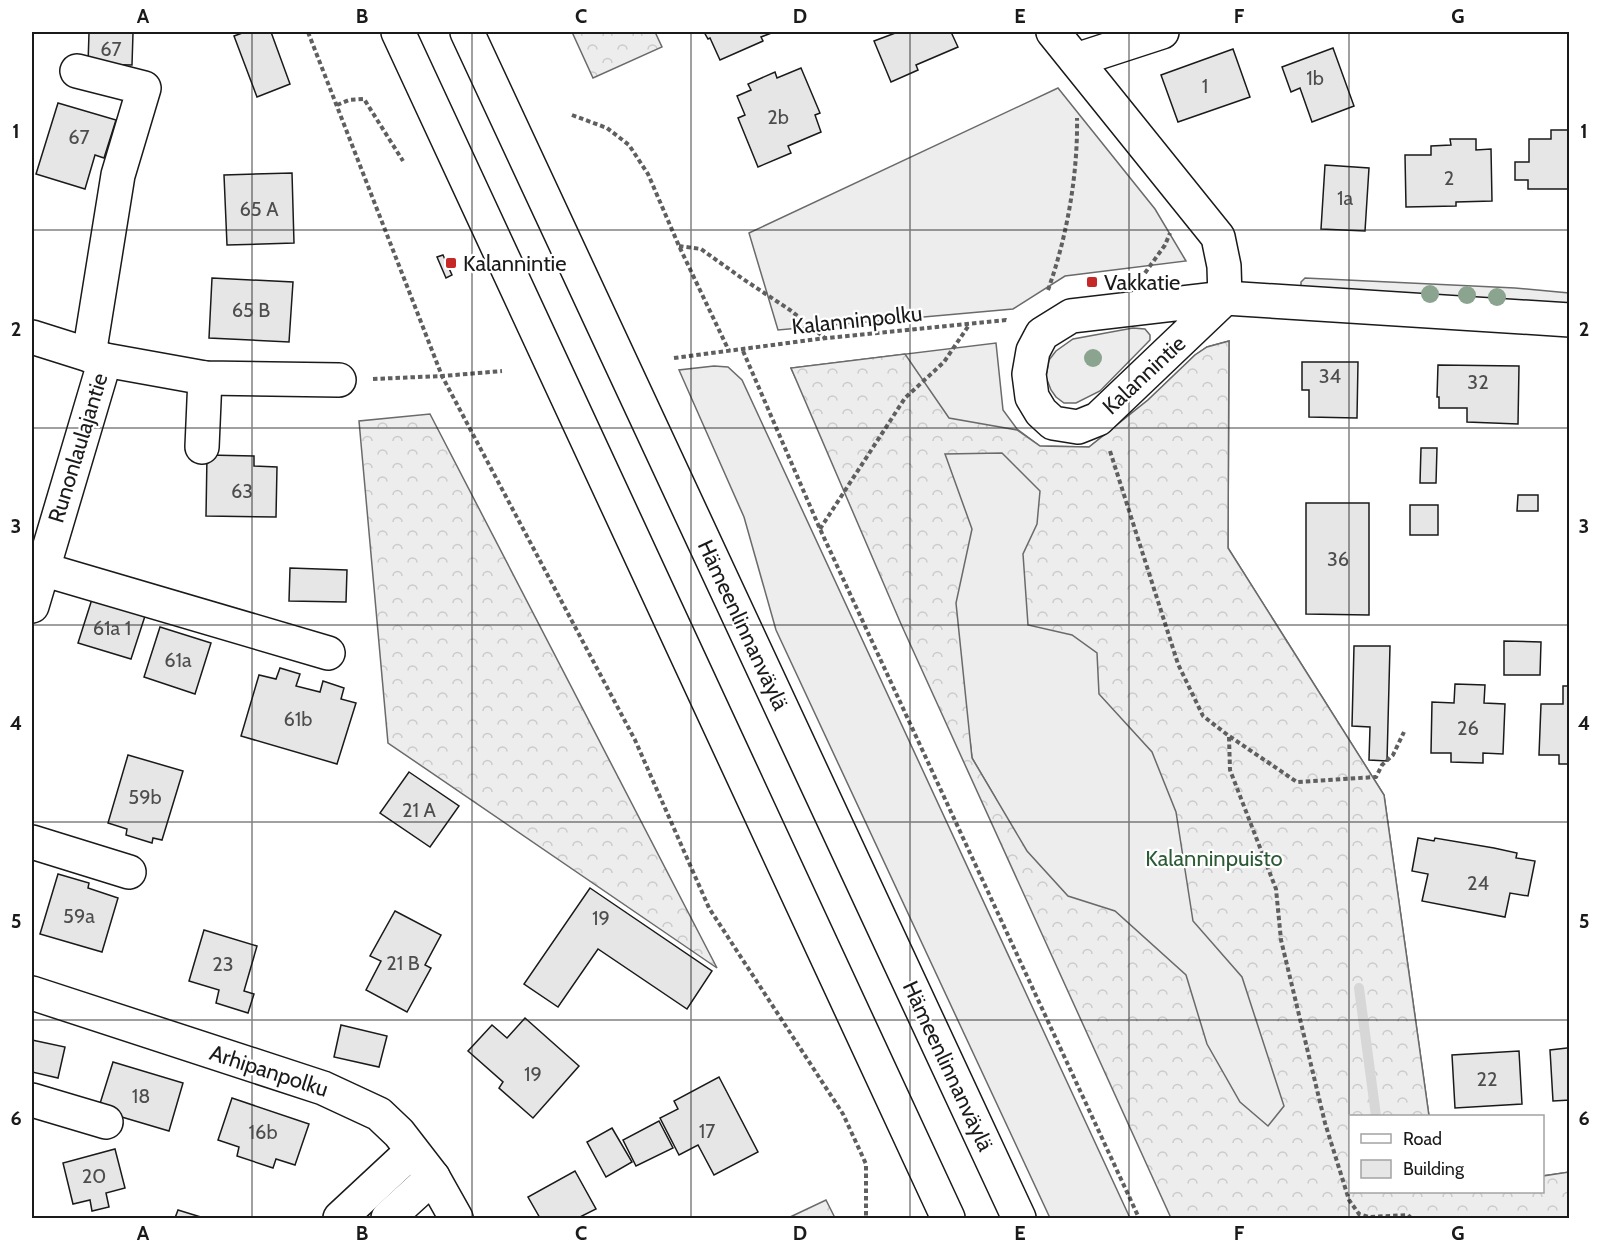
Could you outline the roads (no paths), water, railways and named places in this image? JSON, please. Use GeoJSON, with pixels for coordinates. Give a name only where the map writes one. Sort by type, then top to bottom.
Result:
{"type":"FeatureCollection","features":[{"type":"Feature","properties":{"kind":"main road"},"geometry":{"type":"LineString","coordinates":[[398,32],[948,1218]]}},
{"type":"Feature","properties":{"kind":"main road","name":"Hämeenlinnanväylä"},"geometry":{"type":"LineString","coordinates":[[467,32],[1019,1218]]}},
{"type":"Feature","properties":{"kind":"main road"},"geometry":{"type":"LineString","coordinates":[[1053,32],[1218,237],[1224,266],[1225,298]]}},
{"type":"Feature","properties":{"kind":"main road"},"geometry":{"type":"LineString","coordinates":[[1076,60],[1162,32]]}},
{"type":"Feature","properties":{"kind":"main road"},"geometry":{"type":"LineString","coordinates":[[77,70],[144,88],[118,175],[97,357]]}},
{"type":"Feature","properties":{"kind":"main road","name":"Kalannintie"},"geometry":{"type":"LineString","coordinates":[[1225,298],[1098,419],[1078,427],[1053,423],[1041,412],[1032,397],[1029,374],[1033,351],[1042,334],[1071,316],[1225,298],[1569,320]]}},
{"type":"Feature","properties":{"kind":"main road","name":"Runonlaulajantie"},"geometry":{"type":"LineString","coordinates":[[32,337],[97,357],[205,378],[339,380]]}},
{"type":"Feature","properties":{"kind":"main road","name":"Runonlaulajantie"},"geometry":{"type":"LineString","coordinates":[[32,606],[97,357]]}},
{"type":"Feature","properties":{"kind":"main road"},"geometry":{"type":"LineString","coordinates":[[202,447],[205,378]]}},
{"type":"Feature","properties":{"kind":"main road"},"geometry":{"type":"LineString","coordinates":[[42,569],[328,653]]}},
{"type":"Feature","properties":{"kind":"main road"},"geometry":{"type":"LineString","coordinates":[[32,842],[129,872]]}},
{"type":"Feature","properties":{"kind":"main road","name":"Arhipanpolku"},"geometry":{"type":"LineString","coordinates":[[32,993],[323,1088],[379,1114],[399,1133],[433,1177],[456,1218]]}},
{"type":"Feature","properties":{"kind":"main road"},"geometry":{"type":"LineString","coordinates":[[32,1100],[106,1122]]}},
{"type":"Feature","properties":{"kind":"main road"},"geometry":{"type":"LineString","coordinates":[[340,1218],[412,1151]]}},
{"type":"Feature","properties":{"kind":"main road"},"geometry":{"type":"LineString","coordinates":[[388,1218],[433,1177]]}},
{"type":"Feature","properties":{"kind":"waterway"},"geometry":{"type":"LineString","coordinates":[[1359,988],[1376,1115]]}},
{"type":"Feature","properties":{"kind":"place","name":"Kalannintie"},"geometry":{"type":"Point","coordinates":[451,263]}},
{"type":"Feature","properties":{"kind":"place","name":"Vakkatie"},"geometry":{"type":"Point","coordinates":[1092,282]}},
{"type":"Feature","properties":{"kind":"park label","name":"Kalanninpuisto"},"geometry":{"type":"Point","coordinates":[1214,858]}}]}
